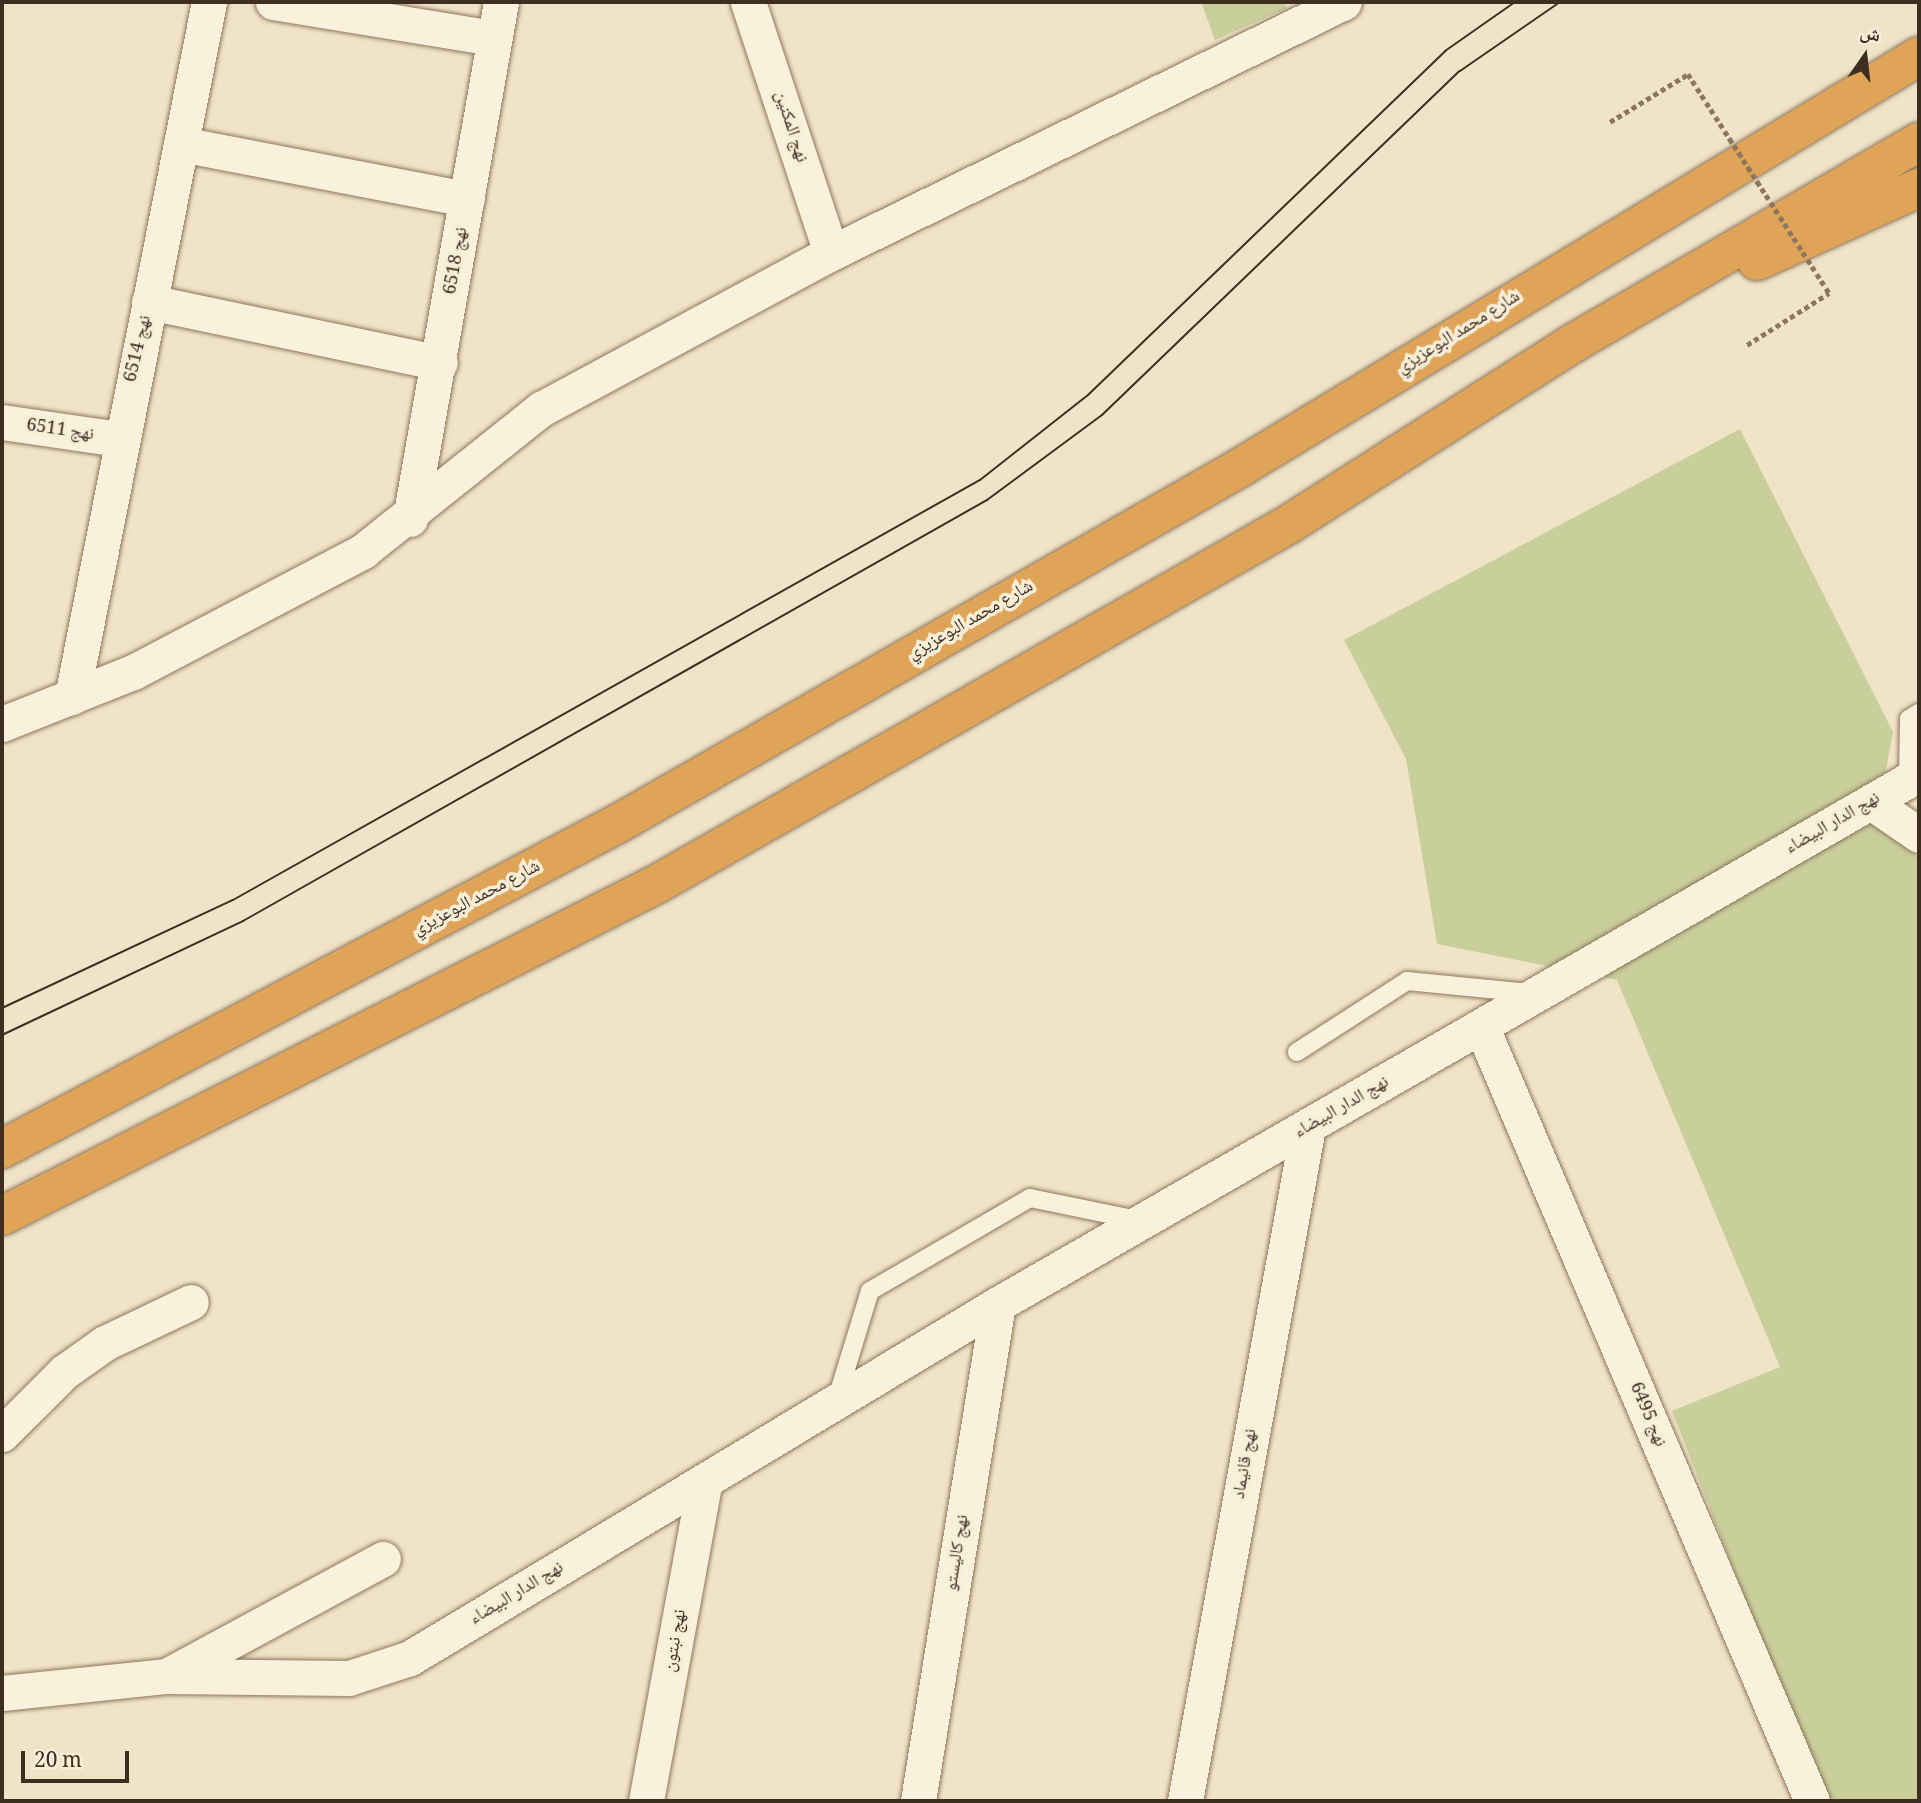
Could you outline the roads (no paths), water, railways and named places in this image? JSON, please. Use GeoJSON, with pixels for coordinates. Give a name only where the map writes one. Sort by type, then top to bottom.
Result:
{"type":"FeatureCollection","features":[{"type":"Feature","properties":{"kind":"highway"},"geometry":{"type":"LineString","coordinates":[[1850,93],[1919,30]]}},
{"type":"Feature","properties":{"kind":"highway","name":"شارع محمد البوعزيزي"},"geometry":{"type":"LineString","coordinates":[[2,1149],[643,810],[1241,467],[1850,93],[1919,56]]}},
{"type":"Feature","properties":{"kind":"highway"},"geometry":{"type":"LineString","coordinates":[[2,1216],[657,884],[1286,526],[1570,345],[1919,142]]}},
{"type":"Feature","properties":{"kind":"highway"},"geometry":{"type":"LineString","coordinates":[[1570,345],[1919,187]]}},
{"type":"Feature","properties":{"kind":"street","name":"نهج 6514"},"geometry":{"type":"LineString","coordinates":[[72,697],[118,439],[149,302],[209,2]]}},
{"type":"Feature","properties":{"kind":"street"},"geometry":{"type":"LineString","coordinates":[[273,2],[494,37]]}},
{"type":"Feature","properties":{"kind":"street","name":"نهج 6518"},"geometry":{"type":"LineString","coordinates":[[410,519],[440,363],[501,2]]}},
{"type":"Feature","properties":{"kind":"street","name":"نهج المكنين"},"geometry":{"type":"LineString","coordinates":[[748,2],[831,253]]}},
{"type":"Feature","properties":{"kind":"street"},"geometry":{"type":"LineString","coordinates":[[2,724],[72,697],[251,613],[410,519],[541,409],[831,253],[1303,12],[1344,2]]}},
{"type":"Feature","properties":{"kind":"street"},"geometry":{"type":"LineString","coordinates":[[181,144],[467,200]]}},
{"type":"Feature","properties":{"kind":"street"},"geometry":{"type":"LineString","coordinates":[[149,302],[440,363]]}},
{"type":"Feature","properties":{"kind":"street","name":"نهج 6511"},"geometry":{"type":"LineString","coordinates":[[2,422],[118,439]]}},
{"type":"Feature","properties":{"kind":"street","name":"نهج الدار البيضاء"},"geometry":{"type":"LineString","coordinates":[[2,1693],[167,1676],[349,1678],[382,1671],[998,1304],[1146,1222],[1914,777]]}},
{"type":"Feature","properties":{"kind":"street"},"geometry":{"type":"LineString","coordinates":[[1871,802],[1919,835]]}},
{"type":"Feature","properties":{"kind":"street","name":"نهج 6495"},"geometry":{"type":"LineString","coordinates":[[1482,1028],[1812,1801]]}},
{"type":"Feature","properties":{"kind":"street","name":"نهج قانيماد"},"geometry":{"type":"LineString","coordinates":[[1185,1801],[1308,1127]]}},
{"type":"Feature","properties":{"kind":"street"},"geometry":{"type":"LineString","coordinates":[[2,1434],[64,1372],[104,1343],[191,1302]]}},
{"type":"Feature","properties":{"kind":"street","name":"نهج كاليستو"},"geometry":{"type":"LineString","coordinates":[[918,1801],[998,1304]]}},
{"type":"Feature","properties":{"kind":"street","name":"نهج نبتون"},"geometry":{"type":"LineString","coordinates":[[646,1801],[705,1481]]}},
{"type":"Feature","properties":{"kind":"street","name":"نهج الدار البيضاء"},"geometry":{"type":"LineString","coordinates":[[167,1676],[383,1559]]}},
{"type":"Feature","properties":{"kind":"lane","name":"نهج الدار البيضاء"},"geometry":{"type":"LineString","coordinates":[[1914,777],[1909,719],[1919,713]]}},
{"type":"Feature","properties":{"kind":"lane"},"geometry":{"type":"LineString","coordinates":[[1297,1052],[1408,981],[1539,994]]}},
{"type":"Feature","properties":{"kind":"lane"},"geometry":{"type":"LineString","coordinates":[[836,1401],[870,1291],[1030,1198],[1146,1222]]}},
{"type":"Feature","properties":{"kind":"tram line"},"geometry":{"type":"LineString","coordinates":[[2,1008],[233,900],[980,480],[1088,395],[1445,51],[1515,2]]}},
{"type":"Feature","properties":{"kind":"tram line"},"geometry":{"type":"LineString","coordinates":[[2,1035],[243,921],[987,500],[1102,415],[1460,71],[1560,2]]}}]}
